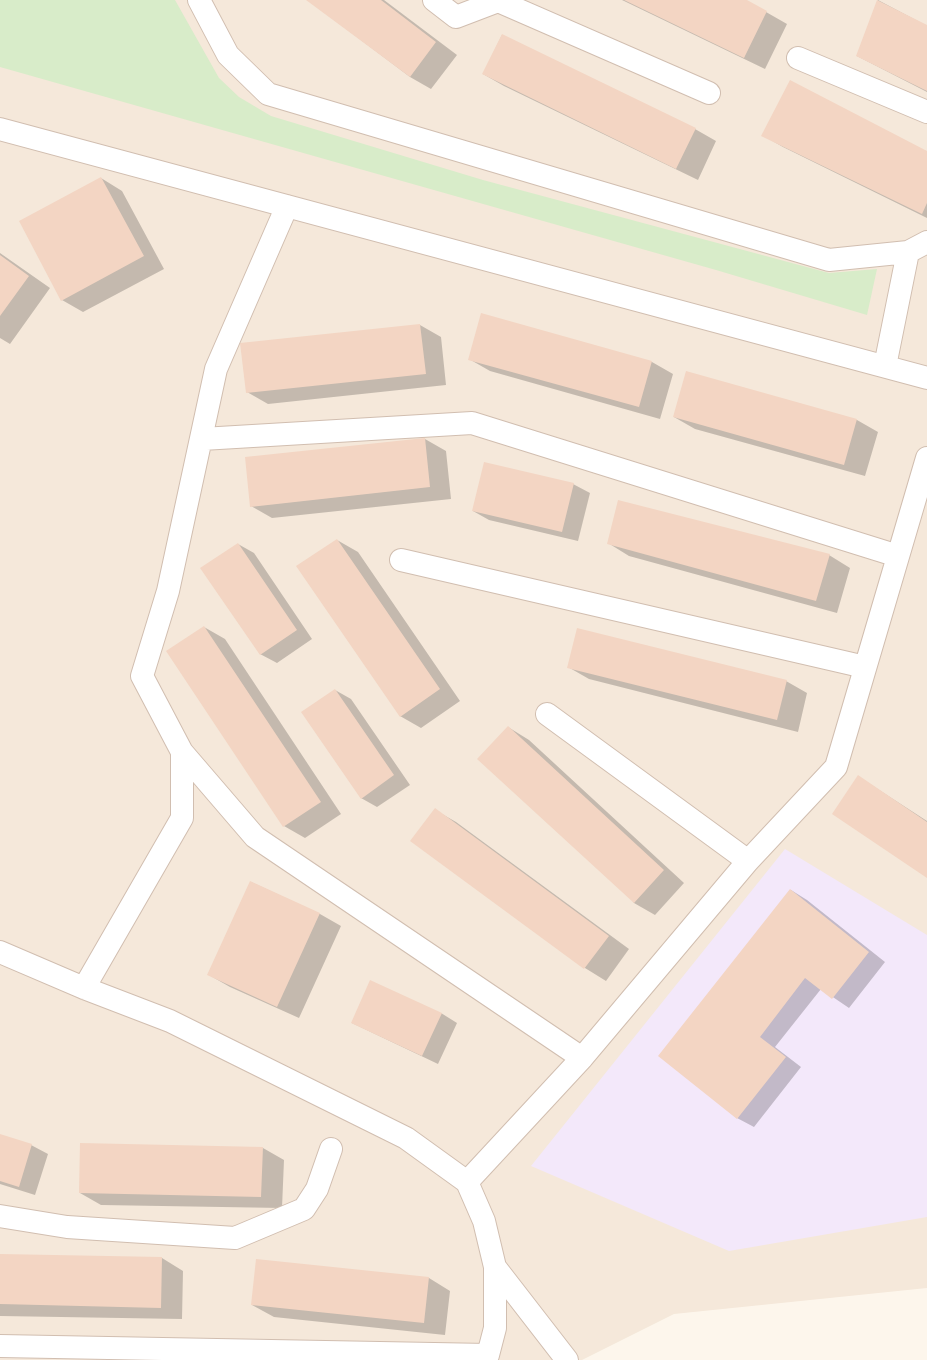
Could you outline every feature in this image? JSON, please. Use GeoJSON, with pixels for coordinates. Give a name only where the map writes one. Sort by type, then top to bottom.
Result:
{"type":"FeatureCollection","features":[{"type":"Feature","properties":{"kind":"street"},"geometry":{"type":"LineString","coordinates":[[200,0],[228,55],[268,94],[829,260],[908,252],[927,242]]}},
{"type":"Feature","properties":{"kind":"street"},"geometry":{"type":"LineString","coordinates":[[434,0],[456,17],[498,1],[709,93]]}},
{"type":"Feature","properties":{"kind":"street"},"geometry":{"type":"LineString","coordinates":[[798,58],[927,112]]}},
{"type":"Feature","properties":{"kind":"street"},"geometry":{"type":"LineString","coordinates":[[0,129],[927,378]]}},
{"type":"Feature","properties":{"kind":"street"},"geometry":{"type":"LineString","coordinates":[[287,206],[216,369],[168,591],[142,676],[182,752],[255,837],[582,1058]]}},
{"type":"Feature","properties":{"kind":"street"},"geometry":{"type":"LineString","coordinates":[[885,366],[908,252]]}},
{"type":"Feature","properties":{"kind":"street"},"geometry":{"type":"LineString","coordinates":[[202,439],[472,423],[898,556]]}},
{"type":"Feature","properties":{"kind":"street"},"geometry":{"type":"LineString","coordinates":[[467,1182],[582,1058],[748,861],[836,767],[927,458]]}},
{"type":"Feature","properties":{"kind":"street"},"geometry":{"type":"LineString","coordinates":[[401,560],[865,668]]}},
{"type":"Feature","properties":{"kind":"street"},"geometry":{"type":"LineString","coordinates":[[547,714],[748,861]]}},
{"type":"Feature","properties":{"kind":"street"},"geometry":{"type":"LineString","coordinates":[[84,988],[182,818],[182,752]]}},
{"type":"Feature","properties":{"kind":"street"},"geometry":{"type":"LineString","coordinates":[[0,952],[84,988],[170,1020],[406,1138],[467,1182],[484,1221],[495,1267],[495,1328],[486,1357],[0,1346]]}},
{"type":"Feature","properties":{"kind":"street"},"geometry":{"type":"LineString","coordinates":[[0,1216],[67,1227],[235,1238],[304,1209],[316,1190],[331,1149]]}},
{"type":"Feature","properties":{"kind":"street"},"geometry":{"type":"LineString","coordinates":[[495,1267],[567,1360]]}},
{"type":"Feature","properties":{"kind":"shaded area"},"geometry":{"type":"Polygon","coordinates":[[[0,0],[927,0],[927,1288],[674,1314],[582,1360],[0,1360],[0,0]]]}},
{"type":"Feature","properties":{"kind":"shaded area"},"geometry":{"type":"Polygon","coordinates":[[[785,849],[927,935],[927,1217],[729,1251],[531,1166],[785,849]]]}},
{"type":"Feature","properties":{"kind":"green space"},"geometry":{"type":"Polygon","coordinates":[[[0,0],[175,0],[219,78],[239,97],[271,116],[483,180],[829,273],[877,269],[867,315],[716,270],[0,67],[0,0]]]}},
{"type":"Feature","properties":{"kind":"building"},"geometry":{"type":"Polygon","coordinates":[[[306,0],[381,0],[436,42],[410,77],[306,0]]]}},
{"type":"Feature","properties":{"kind":"building"},"geometry":{"type":"Polygon","coordinates":[[[624,0],[747,0],[767,11],[744,58],[624,0]]]}},
{"type":"Feature","properties":{"kind":"building"},"geometry":{"type":"Polygon","coordinates":[[[877,0],[927,25],[927,91],[856,56],[877,0]]]}},
{"type":"Feature","properties":{"kind":"building"},"geometry":{"type":"Polygon","coordinates":[[[502,34],[696,128],[676,169],[482,74],[502,34]]]}},
{"type":"Feature","properties":{"kind":"building"},"geometry":{"type":"Polygon","coordinates":[[[790,80],[927,151],[927,203],[922,214],[761,136],[790,80]]]}},
{"type":"Feature","properties":{"kind":"building"},"geometry":{"type":"Polygon","coordinates":[[[101,177],[144,256],[61,301],[19,221],[101,177]]]}},
{"type":"Feature","properties":{"kind":"building"},"geometry":{"type":"Polygon","coordinates":[[[0,255],[29,276],[0,316],[0,255]]]}},
{"type":"Feature","properties":{"kind":"building"},"geometry":{"type":"Polygon","coordinates":[[[481,313],[652,361],[639,407],[468,360],[481,313]]]}},
{"type":"Feature","properties":{"kind":"building"},"geometry":{"type":"Polygon","coordinates":[[[420,324],[426,374],[246,393],[240,343],[420,324]]]}},
{"type":"Feature","properties":{"kind":"building"},"geometry":{"type":"Polygon","coordinates":[[[686,371],[857,419],[844,465],[673,417],[686,371]]]}},
{"type":"Feature","properties":{"kind":"building"},"geometry":{"type":"Polygon","coordinates":[[[425,438],[430,487],[250,507],[245,457],[425,438]]]}},
{"type":"Feature","properties":{"kind":"building"},"geometry":{"type":"Polygon","coordinates":[[[484,462],[574,483],[562,532],[472,511],[484,462]]]}},
{"type":"Feature","properties":{"kind":"building"},"geometry":{"type":"Polygon","coordinates":[[[618,500],[830,554],[816,601],[607,544],[618,500]]]}},
{"type":"Feature","properties":{"kind":"building"},"geometry":{"type":"Polygon","coordinates":[[[337,539],[440,689],[400,717],[296,566],[337,539]]]}},
{"type":"Feature","properties":{"kind":"building"},"geometry":{"type":"Polygon","coordinates":[[[238,543],[297,630],[260,655],[200,568],[238,543]]]}},
{"type":"Feature","properties":{"kind":"building"},"geometry":{"type":"Polygon","coordinates":[[[204,626],[321,802],[283,827],[166,651],[204,626]]]}},
{"type":"Feature","properties":{"kind":"building"},"geometry":{"type":"Polygon","coordinates":[[[577,628],[787,680],[777,720],[567,668],[577,628]]]}},
{"type":"Feature","properties":{"kind":"building"},"geometry":{"type":"Polygon","coordinates":[[[335,689],[394,775],[361,799],[301,712],[335,689]]]}},
{"type":"Feature","properties":{"kind":"building"},"geometry":{"type":"Polygon","coordinates":[[[508,726],[664,870],[634,903],[477,759],[508,726]]]}},
{"type":"Feature","properties":{"kind":"building"},"geometry":{"type":"Polygon","coordinates":[[[858,775],[927,822],[927,878],[832,814],[858,775]]]}},
{"type":"Feature","properties":{"kind":"building"},"geometry":{"type":"Polygon","coordinates":[[[435,808],[609,936],[584,969],[410,841],[435,808]]]}},
{"type":"Feature","properties":{"kind":"building"},"geometry":{"type":"Polygon","coordinates":[[[250,881],[320,913],[277,1007],[207,975],[250,881]]]}},
{"type":"Feature","properties":{"kind":"building"},"geometry":{"type":"Polygon","coordinates":[[[790,889],[869,952],[832,999],[805,978],[760,1037],[786,1057],[737,1119],[658,1056],[790,889]]]}},
{"type":"Feature","properties":{"kind":"building"},"geometry":{"type":"Polygon","coordinates":[[[370,980],[442,1013],[422,1056],[351,1023],[370,980]]]}},
{"type":"Feature","properties":{"kind":"building"},"geometry":{"type":"Polygon","coordinates":[[[0,1134],[32,1144],[19,1187],[0,1181],[0,1134]]]}},
{"type":"Feature","properties":{"kind":"building"},"geometry":{"type":"Polygon","coordinates":[[[80,1143],[263,1147],[261,1197],[79,1193],[80,1143]]]}},
{"type":"Feature","properties":{"kind":"building"},"geometry":{"type":"Polygon","coordinates":[[[0,1254],[162,1257],[161,1308],[0,1304],[0,1254]]]}},
{"type":"Feature","properties":{"kind":"building"},"geometry":{"type":"Polygon","coordinates":[[[256,1259],[429,1277],[424,1323],[251,1305],[256,1259]]]}}]}
